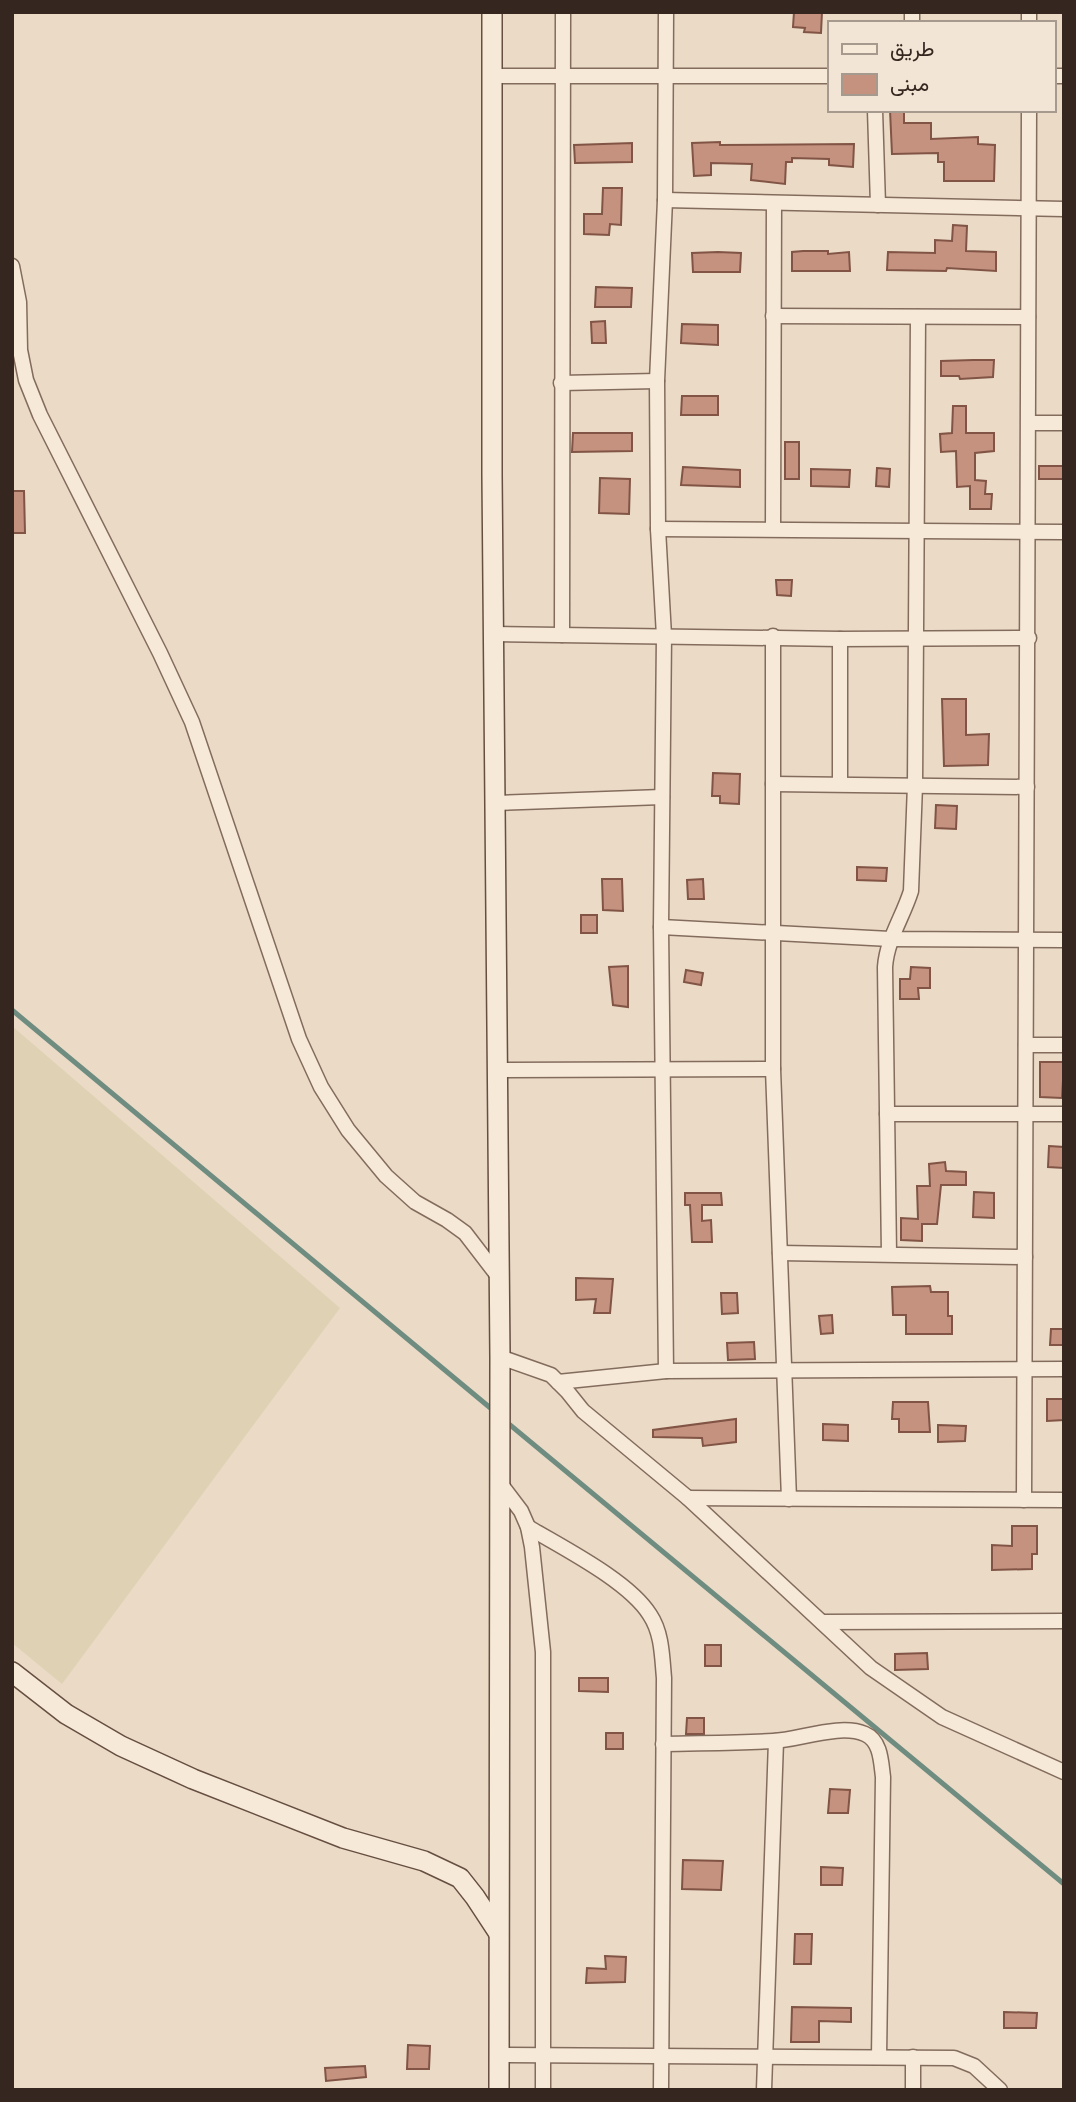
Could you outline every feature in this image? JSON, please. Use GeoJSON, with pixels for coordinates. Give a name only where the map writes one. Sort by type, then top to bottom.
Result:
{"type":"FeatureCollection","features":[{"type":"Feature","properties":{"kind":"main road"},"geometry":{"type":"LineString","coordinates":[[492,12],[499,1357],[499,2090]]}},
{"type":"Feature","properties":{"kind":"main road"},"geometry":{"type":"LineString","coordinates":[[12,1672],[66,1714],[121,1746],[193,1779],[331,1833],[424,1861],[460,1878],[498,1933]]}},
{"type":"Feature","properties":{"kind":"street"},"geometry":{"type":"LineString","coordinates":[[562,635],[563,12]]}},
{"type":"Feature","properties":{"kind":"street"},"geometry":{"type":"LineString","coordinates":[[666,12],[665,200],[657,381],[658,529],[664,636],[661,927],[666,1371]]}},
{"type":"Feature","properties":{"kind":"street"},"geometry":{"type":"LineString","coordinates":[[492,76],[828,76]]}},
{"type":"Feature","properties":{"kind":"street"},"geometry":{"type":"LineString","coordinates":[[874,112],[878,205]]}},
{"type":"Feature","properties":{"kind":"street"},"geometry":{"type":"LineString","coordinates":[[1024,1500],[1030,112]]}},
{"type":"Feature","properties":{"kind":"street"},"geometry":{"type":"LineString","coordinates":[[665,200],[1064,209]]}},
{"type":"Feature","properties":{"kind":"street"},"geometry":{"type":"LineString","coordinates":[[773,528],[774,203]]}},
{"type":"Feature","properties":{"kind":"street"},"geometry":{"type":"LineString","coordinates":[[12,266],[19,302],[20,350],[26,380],[46,427],[192,722],[299,1039],[321,1087],[348,1130],[386,1177],[415,1202],[465,1233],[498,1276]]}},
{"type":"Feature","properties":{"kind":"street"},"geometry":{"type":"LineString","coordinates":[[773,316],[1028,317]]}},
{"type":"Feature","properties":{"kind":"street"},"geometry":{"type":"LineString","coordinates":[[889,1254],[885,967],[890,939],[911,891],[915,785],[918,317]]}},
{"type":"Feature","properties":{"kind":"street"},"geometry":{"type":"LineString","coordinates":[[561,383],[657,381]]}},
{"type":"Feature","properties":{"kind":"street"},"geometry":{"type":"LineString","coordinates":[[1030,423],[1064,422]]}},
{"type":"Feature","properties":{"kind":"street"},"geometry":{"type":"LineString","coordinates":[[658,529],[1064,531]]}},
{"type":"Feature","properties":{"kind":"street"},"geometry":{"type":"LineString","coordinates":[[494,634],[840,639],[1029,638]]}},
{"type":"Feature","properties":{"kind":"street"},"geometry":{"type":"LineString","coordinates":[[773,636],[773,1069],[789,1499]]}},
{"type":"Feature","properties":{"kind":"street"},"geometry":{"type":"LineString","coordinates":[[840,639],[840,783]]}},
{"type":"Feature","properties":{"kind":"street"},"geometry":{"type":"LineString","coordinates":[[773,784],[1027,788]]}},
{"type":"Feature","properties":{"kind":"street"},"geometry":{"type":"LineString","coordinates":[[496,803],[662,797]]}},
{"type":"Feature","properties":{"kind":"street"},"geometry":{"type":"LineString","coordinates":[[661,927],[890,939],[1064,940]]}},
{"type":"Feature","properties":{"kind":"street"},"geometry":{"type":"LineString","coordinates":[[1026,1045],[1064,1045]]}},
{"type":"Feature","properties":{"kind":"street"},"geometry":{"type":"LineString","coordinates":[[496,1070],[773,1069]]}},
{"type":"Feature","properties":{"kind":"street"},"geometry":{"type":"LineString","coordinates":[[887,1114],[1064,1114]]}},
{"type":"Feature","properties":{"kind":"street"},"geometry":{"type":"LineString","coordinates":[[780,1253],[1025,1258]]}},
{"type":"Feature","properties":{"kind":"street"},"geometry":{"type":"LineString","coordinates":[[499,1357],[544,1371],[558,1382],[583,1411],[688,1498],[872,1668],[943,1717],[1064,1772]]}},
{"type":"Feature","properties":{"kind":"street"},"geometry":{"type":"LineString","coordinates":[[558,1382],[666,1371],[1064,1369]]}},
{"type":"Feature","properties":{"kind":"street"},"geometry":{"type":"LineString","coordinates":[[499,1482],[521,1511],[528,1527],[533,1547],[543,1652],[544,2090]]}},
{"type":"Feature","properties":{"kind":"street"},"geometry":{"type":"LineString","coordinates":[[688,1498],[1064,1500]]}},
{"type":"Feature","properties":{"kind":"street"},"geometry":{"type":"LineString","coordinates":[[528,1527],[584,1560],[631,1593],[650,1615],[660,1638],[664,1678],[661,2090]]}},
{"type":"Feature","properties":{"kind":"street"},"geometry":{"type":"LineString","coordinates":[[822,1622],[1064,1621]]}},
{"type":"Feature","properties":{"kind":"street"},"geometry":{"type":"LineString","coordinates":[[663,1744],[776,1741],[833,1731],[865,1734],[875,1741],[881,1757],[880,2057]]}},
{"type":"Feature","properties":{"kind":"street"},"geometry":{"type":"LineString","coordinates":[[764,2090],[776,1741]]}},
{"type":"Feature","properties":{"kind":"street"},"geometry":{"type":"LineString","coordinates":[[498,2055],[954,2058],[974,2066],[1000,2090]]}},
{"type":"Feature","properties":{"kind":"street"},"geometry":{"type":"LineString","coordinates":[[913,2057],[913,2090]]}},
{"type":"Feature","properties":{"kind":"shaded area"},"geometry":{"type":"Polygon","coordinates":[[[12,1026],[340,1308],[62,1684],[12,1643],[12,1026]]]}},
{"type":"Feature","properties":{"kind":"building"},"geometry":{"type":"Polygon","coordinates":[[[794,12],[822,12],[821,33],[804,32],[805,28],[793,27],[794,12]]]}},
{"type":"Feature","properties":{"kind":"building"},"geometry":{"type":"Polygon","coordinates":[[[890,112],[904,112],[904,123],[931,123],[931,139],[978,137],[978,144],[995,145],[994,181],[944,181],[944,162],[938,162],[938,153],[892,154],[890,112]]]}},
{"type":"Feature","properties":{"kind":"building"},"geometry":{"type":"Polygon","coordinates":[[[720,142],[720,145],[854,144],[853,167],[829,165],[829,159],[792,158],[792,162],[786,162],[785,184],[751,180],[752,164],[711,163],[711,175],[694,176],[692,143],[720,142]]]}},
{"type":"Feature","properties":{"kind":"building"},"geometry":{"type":"Polygon","coordinates":[[[632,143],[632,162],[575,163],[574,145],[632,143]]]}},
{"type":"Feature","properties":{"kind":"building"},"geometry":{"type":"Polygon","coordinates":[[[603,188],[622,188],[621,225],[610,224],[609,235],[584,234],[584,214],[602,214],[603,188]]]}},
{"type":"Feature","properties":{"kind":"building"},"geometry":{"type":"Polygon","coordinates":[[[953,225],[967,226],[966,251],[996,252],[996,271],[947,268],[946,271],[887,270],[888,252],[935,253],[935,240],[952,241],[953,225]]]}},
{"type":"Feature","properties":{"kind":"building"},"geometry":{"type":"Polygon","coordinates":[[[828,251],[828,254],[849,252],[850,271],[792,271],[792,252],[828,251]]]}},
{"type":"Feature","properties":{"kind":"building"},"geometry":{"type":"Polygon","coordinates":[[[692,253],[741,253],[740,272],[693,272],[692,253]]]}},
{"type":"Feature","properties":{"kind":"building"},"geometry":{"type":"Polygon","coordinates":[[[596,287],[632,288],[631,307],[595,307],[596,287]]]}},
{"type":"Feature","properties":{"kind":"building"},"geometry":{"type":"Polygon","coordinates":[[[605,321],[606,343],[592,343],[591,322],[605,321]]]}},
{"type":"Feature","properties":{"kind":"building"},"geometry":{"type":"Polygon","coordinates":[[[682,324],[718,325],[718,345],[681,343],[682,324]]]}},
{"type":"Feature","properties":{"kind":"building"},"geometry":{"type":"Polygon","coordinates":[[[994,360],[993,377],[960,379],[959,376],[941,376],[941,361],[994,360]]]}},
{"type":"Feature","properties":{"kind":"building"},"geometry":{"type":"Polygon","coordinates":[[[682,396],[718,396],[718,415],[681,415],[682,396]]]}},
{"type":"Feature","properties":{"kind":"building"},"geometry":{"type":"Polygon","coordinates":[[[953,406],[966,406],[966,433],[994,433],[994,451],[975,453],[975,480],[986,481],[985,494],[992,494],[991,509],[970,509],[970,486],[957,487],[956,451],[941,452],[940,434],[952,433],[953,406]]]}},
{"type":"Feature","properties":{"kind":"building"},"geometry":{"type":"Polygon","coordinates":[[[573,433],[632,433],[632,451],[572,452],[573,433]]]}},
{"type":"Feature","properties":{"kind":"building"},"geometry":{"type":"Polygon","coordinates":[[[785,442],[799,442],[799,479],[785,479],[785,442]]]}},
{"type":"Feature","properties":{"kind":"building"},"geometry":{"type":"Polygon","coordinates":[[[1039,466],[1064,466],[1064,479],[1039,479],[1039,466]]]}},
{"type":"Feature","properties":{"kind":"building"},"geometry":{"type":"Polygon","coordinates":[[[683,467],[740,470],[740,487],[681,485],[683,467]]]}},
{"type":"Feature","properties":{"kind":"building"},"geometry":{"type":"Polygon","coordinates":[[[877,468],[890,469],[889,487],[876,486],[877,468]]]}},
{"type":"Feature","properties":{"kind":"building"},"geometry":{"type":"Polygon","coordinates":[[[811,469],[850,470],[849,487],[811,486],[811,469]]]}},
{"type":"Feature","properties":{"kind":"building"},"geometry":{"type":"Polygon","coordinates":[[[600,478],[630,479],[629,514],[599,513],[600,478]]]}},
{"type":"Feature","properties":{"kind":"building"},"geometry":{"type":"Polygon","coordinates":[[[12,491],[24,491],[25,533],[12,533],[12,491]]]}},
{"type":"Feature","properties":{"kind":"building"},"geometry":{"type":"Polygon","coordinates":[[[776,580],[792,580],[791,596],[777,595],[776,580]]]}},
{"type":"Feature","properties":{"kind":"building"},"geometry":{"type":"Polygon","coordinates":[[[942,699],[966,699],[966,735],[989,734],[988,765],[944,766],[942,699]]]}},
{"type":"Feature","properties":{"kind":"building"},"geometry":{"type":"Polygon","coordinates":[[[713,773],[740,774],[739,804],[720,803],[720,796],[712,796],[713,773]]]}},
{"type":"Feature","properties":{"kind":"building"},"geometry":{"type":"Polygon","coordinates":[[[936,805],[957,806],[956,829],[935,828],[936,805]]]}},
{"type":"Feature","properties":{"kind":"building"},"geometry":{"type":"Polygon","coordinates":[[[857,867],[887,868],[886,881],[857,880],[857,867]]]}},
{"type":"Feature","properties":{"kind":"building"},"geometry":{"type":"Polygon","coordinates":[[[602,879],[622,879],[623,911],[603,910],[602,879]]]}},
{"type":"Feature","properties":{"kind":"building"},"geometry":{"type":"Polygon","coordinates":[[[703,879],[704,899],[688,899],[687,880],[703,879]]]}},
{"type":"Feature","properties":{"kind":"building"},"geometry":{"type":"Polygon","coordinates":[[[581,915],[597,915],[597,933],[581,933],[581,915]]]}},
{"type":"Feature","properties":{"kind":"building"},"geometry":{"type":"Polygon","coordinates":[[[628,966],[628,1007],[613,1005],[609,967],[628,966]]]}},
{"type":"Feature","properties":{"kind":"building"},"geometry":{"type":"Polygon","coordinates":[[[911,967],[930,968],[930,988],[918,988],[919,999],[900,999],[900,979],[910,979],[911,967]]]}},
{"type":"Feature","properties":{"kind":"building"},"geometry":{"type":"Polygon","coordinates":[[[686,970],[703,973],[701,985],[684,982],[686,970]]]}},
{"type":"Feature","properties":{"kind":"building"},"geometry":{"type":"Polygon","coordinates":[[[1040,1062],[1064,1062],[1062,1098],[1040,1097],[1040,1062]]]}},
{"type":"Feature","properties":{"kind":"building"},"geometry":{"type":"Polygon","coordinates":[[[1049,1146],[1064,1147],[1064,1168],[1048,1167],[1049,1146]]]}},
{"type":"Feature","properties":{"kind":"building"},"geometry":{"type":"Polygon","coordinates":[[[945,1162],[946,1171],[966,1172],[966,1185],[941,1185],[937,1224],[922,1224],[922,1241],[901,1240],[901,1218],[918,1219],[917,1186],[930,1186],[929,1164],[945,1162]]]}},
{"type":"Feature","properties":{"kind":"building"},"geometry":{"type":"Polygon","coordinates":[[[974,1192],[994,1193],[994,1218],[973,1217],[974,1192]]]}},
{"type":"Feature","properties":{"kind":"building"},"geometry":{"type":"Polygon","coordinates":[[[685,1193],[721,1193],[722,1205],[702,1205],[702,1221],[711,1220],[712,1242],[692,1242],[690,1205],[685,1205],[685,1193]]]}},
{"type":"Feature","properties":{"kind":"building"},"geometry":{"type":"Polygon","coordinates":[[[576,1278],[613,1279],[610,1313],[594,1313],[596,1299],[576,1300],[576,1278]]]}},
{"type":"Feature","properties":{"kind":"building"},"geometry":{"type":"Polygon","coordinates":[[[930,1286],[931,1292],[948,1292],[948,1316],[952,1316],[952,1334],[906,1334],[906,1315],[893,1315],[892,1287],[930,1286]]]}},
{"type":"Feature","properties":{"kind":"building"},"geometry":{"type":"Polygon","coordinates":[[[721,1293],[737,1293],[738,1313],[722,1314],[721,1293]]]}},
{"type":"Feature","properties":{"kind":"building"},"geometry":{"type":"Polygon","coordinates":[[[832,1315],[833,1333],[821,1334],[819,1316],[832,1315]]]}},
{"type":"Feature","properties":{"kind":"building"},"geometry":{"type":"Polygon","coordinates":[[[1051,1329],[1064,1329],[1064,1345],[1050,1345],[1051,1329]]]}},
{"type":"Feature","properties":{"kind":"building"},"geometry":{"type":"Polygon","coordinates":[[[754,1342],[755,1359],[728,1360],[727,1343],[754,1342]]]}},
{"type":"Feature","properties":{"kind":"building"},"geometry":{"type":"Polygon","coordinates":[[[1047,1399],[1064,1399],[1064,1420],[1047,1421],[1047,1399]]]}},
{"type":"Feature","properties":{"kind":"building"},"geometry":{"type":"Polygon","coordinates":[[[893,1402],[928,1402],[930,1432],[899,1432],[899,1419],[892,1419],[893,1402]]]}},
{"type":"Feature","properties":{"kind":"building"},"geometry":{"type":"Polygon","coordinates":[[[736,1419],[736,1442],[703,1446],[702,1438],[653,1437],[653,1430],[736,1419]]]}},
{"type":"Feature","properties":{"kind":"building"},"geometry":{"type":"Polygon","coordinates":[[[823,1424],[848,1425],[848,1441],[823,1440],[823,1424]]]}},
{"type":"Feature","properties":{"kind":"building"},"geometry":{"type":"Polygon","coordinates":[[[938,1425],[966,1426],[965,1441],[938,1442],[938,1425]]]}},
{"type":"Feature","properties":{"kind":"building"},"geometry":{"type":"Polygon","coordinates":[[[1012,1526],[1037,1526],[1037,1554],[1032,1554],[1032,1569],[992,1570],[992,1545],[1012,1546],[1012,1526]]]}},
{"type":"Feature","properties":{"kind":"building"},"geometry":{"type":"Polygon","coordinates":[[[705,1645],[721,1645],[721,1666],[705,1666],[705,1645]]]}},
{"type":"Feature","properties":{"kind":"building"},"geometry":{"type":"Polygon","coordinates":[[[927,1653],[928,1669],[895,1670],[895,1654],[927,1653]]]}},
{"type":"Feature","properties":{"kind":"building"},"geometry":{"type":"Polygon","coordinates":[[[579,1678],[608,1678],[608,1692],[579,1691],[579,1678]]]}},
{"type":"Feature","properties":{"kind":"building"},"geometry":{"type":"Polygon","coordinates":[[[687,1718],[704,1718],[704,1734],[686,1734],[687,1718]]]}},
{"type":"Feature","properties":{"kind":"building"},"geometry":{"type":"Polygon","coordinates":[[[606,1733],[623,1733],[623,1749],[606,1749],[606,1733]]]}},
{"type":"Feature","properties":{"kind":"building"},"geometry":{"type":"Polygon","coordinates":[[[830,1789],[850,1790],[848,1813],[828,1813],[830,1789]]]}},
{"type":"Feature","properties":{"kind":"building"},"geometry":{"type":"Polygon","coordinates":[[[683,1860],[723,1861],[721,1890],[682,1889],[683,1860]]]}},
{"type":"Feature","properties":{"kind":"building"},"geometry":{"type":"Polygon","coordinates":[[[821,1867],[843,1868],[842,1885],[821,1885],[821,1867]]]}},
{"type":"Feature","properties":{"kind":"building"},"geometry":{"type":"Polygon","coordinates":[[[795,1934],[812,1934],[811,1964],[794,1964],[795,1934]]]}},
{"type":"Feature","properties":{"kind":"building"},"geometry":{"type":"Polygon","coordinates":[[[605,1956],[626,1957],[625,1982],[586,1983],[587,1968],[606,1969],[605,1956]]]}},
{"type":"Feature","properties":{"kind":"building"},"geometry":{"type":"Polygon","coordinates":[[[792,2007],[851,2008],[851,2022],[819,2021],[819,2042],[791,2042],[792,2007]]]}},
{"type":"Feature","properties":{"kind":"building"},"geometry":{"type":"Polygon","coordinates":[[[1004,2012],[1037,2013],[1036,2028],[1004,2028],[1004,2012]]]}},
{"type":"Feature","properties":{"kind":"building"},"geometry":{"type":"Polygon","coordinates":[[[408,2045],[430,2046],[429,2069],[407,2069],[408,2045]]]}},
{"type":"Feature","properties":{"kind":"building"},"geometry":{"type":"Polygon","coordinates":[[[365,2066],[366,2077],[326,2081],[325,2068],[365,2066]]]}},
{"type":"Feature","properties":{"kind":"waterway"},"geometry":{"type":"LineString","coordinates":[[12,1010],[494,1411]]}},
{"type":"Feature","properties":{"kind":"waterway"},"geometry":{"type":"LineString","coordinates":[[504,1420],[1064,1884]]}}]}
